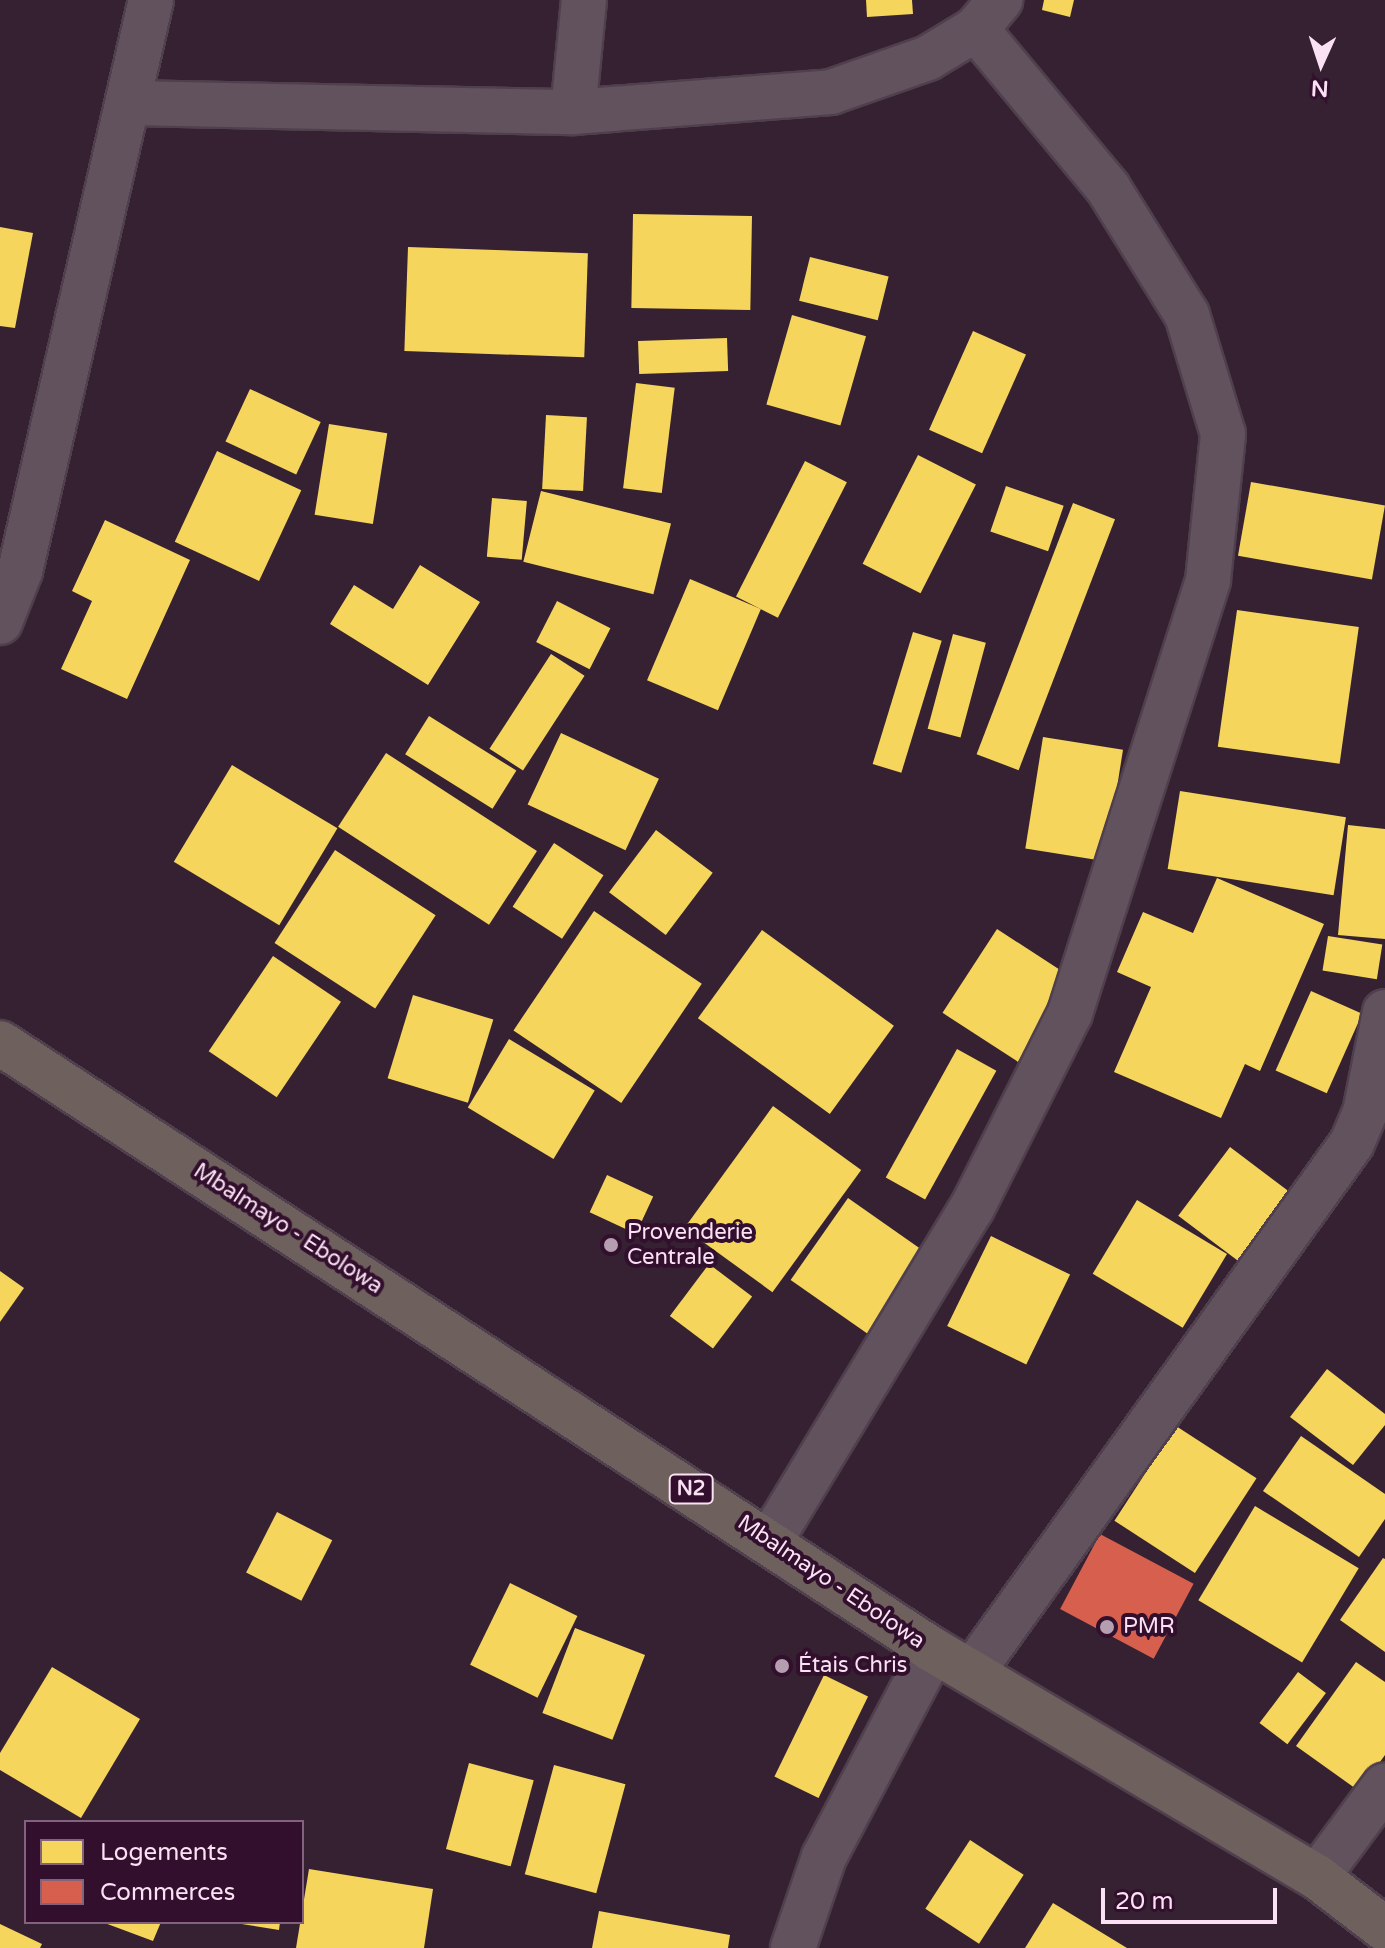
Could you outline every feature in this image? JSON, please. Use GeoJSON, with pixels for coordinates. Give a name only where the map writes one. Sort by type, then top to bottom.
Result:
{"type":"FeatureCollection","features":[{"type":"Feature","properties":{"kind":"highway","name":"Mbalmayo - Ebolowa"},"geometry":{"type":"LineString","coordinates":[[0,1043],[770,1541],[933,1650],[1317,1877],[1385,1929]]}},
{"type":"Feature","properties":{"kind":"street"},"geometry":{"type":"LineString","coordinates":[[0,622],[20,571],[131,103],[151,0]]}},
{"type":"Feature","properties":{"kind":"street"},"geometry":{"type":"LineString","coordinates":[[573,112],[584,0]]}},
{"type":"Feature","properties":{"kind":"street"},"geometry":{"type":"LineString","coordinates":[[131,103],[573,112],[831,92],[928,58],[988,14],[1108,188],[1187,315],[1223,434],[1208,580],[1070,1013],[972,1208],[770,1541]]}},
{"type":"Feature","properties":{"kind":"street"},"geometry":{"type":"LineString","coordinates":[[972,1672],[1352,1143],[1365,1113],[1385,1012]]}},
{"type":"Feature","properties":{"kind":"street"},"geometry":{"type":"LineString","coordinates":[[793,1948],[824,1857],[933,1650]]}},
{"type":"Feature","properties":{"kind":"street"},"geometry":{"type":"LineString","coordinates":[[1317,1877],[1385,1785]]}},
{"type":"Feature","properties":{"kind":"building: Logements"},"geometry":{"type":"Polygon","coordinates":[[[866,0],[912,0],[913,14],[867,17],[866,0]]]}},
{"type":"Feature","properties":{"kind":"building: Logements"},"geometry":{"type":"Polygon","coordinates":[[[1044,0],[1074,0],[1070,17],[1042,10],[1044,0]]]}},
{"type":"Feature","properties":{"kind":"building: Logements"},"geometry":{"type":"Polygon","coordinates":[[[633,214],[752,216],[750,310],[631,308],[633,214]]]}},
{"type":"Feature","properties":{"kind":"building: Logements"},"geometry":{"type":"Polygon","coordinates":[[[0,227],[33,233],[15,328],[0,326],[0,227]]]}},
{"type":"Feature","properties":{"kind":"building: Logements"},"geometry":{"type":"Polygon","coordinates":[[[408,247],[588,253],[584,357],[404,351],[408,247]]]}},
{"type":"Feature","properties":{"kind":"building: Logements"},"geometry":{"type":"Polygon","coordinates":[[[810,257],[889,277],[878,320],[799,301],[810,257]]]}},
{"type":"Feature","properties":{"kind":"building: Logements"},"geometry":{"type":"Polygon","coordinates":[[[792,315],[866,336],[840,426],[766,404],[792,315]]]}},
{"type":"Feature","properties":{"kind":"building: Logements"},"geometry":{"type":"Polygon","coordinates":[[[973,331],[1026,355],[982,453],[929,430],[973,331]]]}},
{"type":"Feature","properties":{"kind":"building: Logements"},"geometry":{"type":"Polygon","coordinates":[[[727,338],[728,371],[639,374],[638,341],[727,338]]]}},
{"type":"Feature","properties":{"kind":"building: Logements"},"geometry":{"type":"Polygon","coordinates":[[[636,383],[675,388],[662,493],[623,488],[636,383]]]}},
{"type":"Feature","properties":{"kind":"building: Logements"},"geometry":{"type":"Polygon","coordinates":[[[250,389],[321,422],[296,475],[225,442],[250,389]]]}},
{"type":"Feature","properties":{"kind":"building: Logements"},"geometry":{"type":"Polygon","coordinates":[[[546,415],[587,417],[583,491],[542,489],[546,415]]]}},
{"type":"Feature","properties":{"kind":"building: Logements"},"geometry":{"type":"Polygon","coordinates":[[[329,424],[387,433],[373,524],[315,515],[329,424]]]}},
{"type":"Feature","properties":{"kind":"building: Logements"},"geometry":{"type":"Polygon","coordinates":[[[217,451],[301,490],[259,581],[175,542],[217,451]]]}},
{"type":"Feature","properties":{"kind":"building: Logements"},"geometry":{"type":"Polygon","coordinates":[[[918,455],[976,485],[921,593],[863,564],[918,455]]]}},
{"type":"Feature","properties":{"kind":"building: Logements"},"geometry":{"type":"Polygon","coordinates":[[[805,461],[847,482],[778,618],[736,596],[805,461]]]}},
{"type":"Feature","properties":{"kind":"building: Logements"},"geometry":{"type":"Polygon","coordinates":[[[1251,482],[1385,506],[1372,579],[1238,556],[1251,482]]]}},
{"type":"Feature","properties":{"kind":"building: Logements"},"geometry":{"type":"Polygon","coordinates":[[[1006,486],[1064,506],[1048,551],[990,531],[1006,486]]]}},
{"type":"Feature","properties":{"kind":"building: Logements"},"geometry":{"type":"Polygon","coordinates":[[[541,491],[671,523],[653,594],[523,562],[541,491]]]}},
{"type":"Feature","properties":{"kind":"building: Logements"},"geometry":{"type":"Polygon","coordinates":[[[492,498],[527,501],[522,560],[487,557],[492,498]]]}},
{"type":"Feature","properties":{"kind":"building: Logements"},"geometry":{"type":"Polygon","coordinates":[[[1073,503],[1115,519],[1019,770],[977,754],[1073,503]]]}},
{"type":"Feature","properties":{"kind":"building: Logements"},"geometry":{"type":"Polygon","coordinates":[[[105,520],[190,560],[127,699],[61,669],[92,601],[72,591],[105,520]]]}},
{"type":"Feature","properties":{"kind":"building: Logements"},"geometry":{"type":"Polygon","coordinates":[[[420,565],[480,602],[428,685],[330,624],[354,585],[393,609],[420,565]]]}},
{"type":"Feature","properties":{"kind":"building: Logements"},"geometry":{"type":"Polygon","coordinates":[[[690,579],[761,609],[718,710],[647,680],[690,579]]]}},
{"type":"Feature","properties":{"kind":"building: Logements"},"geometry":{"type":"Polygon","coordinates":[[[557,601],[610,628],[590,669],[536,642],[557,601]]]}},
{"type":"Feature","properties":{"kind":"building: Logements"},"geometry":{"type":"Polygon","coordinates":[[[1237,610],[1359,627],[1340,764],[1218,747],[1237,610]]]}},
{"type":"Feature","properties":{"kind":"building: Logements"},"geometry":{"type":"Polygon","coordinates":[[[913,632],[942,641],[901,773],[873,764],[913,632]]]}},
{"type":"Feature","properties":{"kind":"building: Logements"},"geometry":{"type":"Polygon","coordinates":[[[953,634],[986,643],[960,737],[928,729],[953,634]]]}},
{"type":"Feature","properties":{"kind":"building: Logements"},"geometry":{"type":"Polygon","coordinates":[[[551,654],[585,676],[523,771],[489,749],[551,654]]]}},
{"type":"Feature","properties":{"kind":"building: Logements"},"geometry":{"type":"Polygon","coordinates":[[[429,716],[516,771],[493,809],[405,754],[429,716]]]}},
{"type":"Feature","properties":{"kind":"building: Logements"},"geometry":{"type":"Polygon","coordinates":[[[561,733],[659,779],[625,850],[528,805],[561,733]]]}},
{"type":"Feature","properties":{"kind":"building: Logements"},"geometry":{"type":"Polygon","coordinates":[[[1043,737],[1123,750],[1105,861],[1025,849],[1043,737]]]}},
{"type":"Feature","properties":{"kind":"building: Logements"},"geometry":{"type":"Polygon","coordinates":[[[386,753],[537,851],[489,925],[338,827],[386,753]]]}},
{"type":"Feature","properties":{"kind":"building: Logements"},"geometry":{"type":"Polygon","coordinates":[[[232,765],[337,828],[279,925],[174,862],[232,765]]]}},
{"type":"Feature","properties":{"kind":"building: Logements"},"geometry":{"type":"Polygon","coordinates":[[[1180,791],[1346,817],[1334,895],[1168,869],[1180,791]]]}},
{"type":"Feature","properties":{"kind":"building: Logements"},"geometry":{"type":"Polygon","coordinates":[[[1348,825],[1385,829],[1385,939],[1338,935],[1348,825]]]}},
{"type":"Feature","properties":{"kind":"building: Logements"},"geometry":{"type":"Polygon","coordinates":[[[656,830],[713,873],[666,935],[609,892],[656,830]]]}},
{"type":"Feature","properties":{"kind":"building: Logements"},"geometry":{"type":"Polygon","coordinates":[[[554,843],[603,875],[562,939],[513,907],[554,843]]]}},
{"type":"Feature","properties":{"kind":"building: Logements"},"geometry":{"type":"Polygon","coordinates":[[[335,850],[436,915],[375,1008],[275,943],[335,850]]]}},
{"type":"Feature","properties":{"kind":"building: Logements"},"geometry":{"type":"Polygon","coordinates":[[[1217,878],[1324,924],[1260,1071],[1245,1064],[1221,1118],[1114,1072],[1151,987],[1117,972],[1143,912],[1193,933],[1217,878]]]}},
{"type":"Feature","properties":{"kind":"building: Logements"},"geometry":{"type":"Polygon","coordinates":[[[594,911],[702,984],[621,1103],[513,1030],[594,911]]]}},
{"type":"Feature","properties":{"kind":"building: Logements"},"geometry":{"type":"Polygon","coordinates":[[[997,929],[1072,978],[1018,1062],[943,1013],[997,929]]]}},
{"type":"Feature","properties":{"kind":"building: Logements"},"geometry":{"type":"Polygon","coordinates":[[[762,930],[894,1026],[830,1114],[698,1018],[762,930]]]}},
{"type":"Feature","properties":{"kind":"building: Logements"},"geometry":{"type":"Polygon","coordinates":[[[1328,936],[1382,945],[1377,979],[1323,971],[1328,936]]]}},
{"type":"Feature","properties":{"kind":"building: Logements"},"geometry":{"type":"Polygon","coordinates":[[[273,956],[341,1002],[277,1097],[209,1051],[273,956]]]}},
{"type":"Feature","properties":{"kind":"building: Logements"},"geometry":{"type":"Polygon","coordinates":[[[1311,991],[1362,1014],[1327,1093],[1276,1070],[1311,991]]]}},
{"type":"Feature","properties":{"kind":"building: Logements"},"geometry":{"type":"Polygon","coordinates":[[[413,995],[493,1020],[468,1103],[388,1078],[413,995]]]}},
{"type":"Feature","properties":{"kind":"building: Logements"},"geometry":{"type":"Polygon","coordinates":[[[509,1039],[595,1091],[554,1159],[468,1108],[509,1039]]]}},
{"type":"Feature","properties":{"kind":"building: Logements"},"geometry":{"type":"Polygon","coordinates":[[[957,1049],[996,1071],[925,1199],[886,1178],[957,1049]]]}},
{"type":"Feature","properties":{"kind":"building: Logements"},"geometry":{"type":"Polygon","coordinates":[[[773,1106],[861,1170],[772,1292],[684,1228],[773,1106]]]}},
{"type":"Feature","properties":{"kind":"building: Logements"},"geometry":{"type":"Polygon","coordinates":[[[1230,1147],[1291,1193],[1239,1261],[1178,1216],[1230,1147]]]}},
{"type":"Feature","properties":{"kind":"building: Logements"},"geometry":{"type":"Polygon","coordinates":[[[607,1175],[653,1197],[636,1234],[590,1212],[607,1175]]]}},
{"type":"Feature","properties":{"kind":"building: Logements"},"geometry":{"type":"Polygon","coordinates":[[[848,1198],[933,1258],[876,1340],[791,1280],[848,1198]]]}},
{"type":"Feature","properties":{"kind":"building: Logements"},"geometry":{"type":"Polygon","coordinates":[[[1137,1200],[1227,1254],[1183,1328],[1093,1274],[1137,1200]]]}},
{"type":"Feature","properties":{"kind":"building: Logements"},"geometry":{"type":"Polygon","coordinates":[[[991,1236],[1070,1275],[1026,1364],[947,1326],[991,1236]]]}},
{"type":"Feature","properties":{"kind":"building: Logements"},"geometry":{"type":"Polygon","coordinates":[[[709,1264],[752,1296],[713,1348],[670,1316],[709,1264]]]}},
{"type":"Feature","properties":{"kind":"building: Logements"},"geometry":{"type":"Polygon","coordinates":[[[0,1271],[24,1288],[0,1322],[0,1271]]]}},
{"type":"Feature","properties":{"kind":"building: Logements"},"geometry":{"type":"Polygon","coordinates":[[[1327,1369],[1385,1414],[1385,1425],[1353,1465],[1290,1417],[1327,1369]]]}},
{"type":"Feature","properties":{"kind":"building: Logements"},"geometry":{"type":"Polygon","coordinates":[[[1176,1426],[1257,1478],[1195,1573],[1114,1521],[1176,1426]]]}},
{"type":"Feature","properties":{"kind":"building: Logements"},"geometry":{"type":"Polygon","coordinates":[[[1301,1436],[1385,1494],[1385,1519],[1359,1557],[1263,1491],[1301,1436]]]}},
{"type":"Feature","properties":{"kind":"building: Logements"},"geometry":{"type":"Polygon","coordinates":[[[1255,1506],[1359,1568],[1302,1663],[1198,1600],[1255,1506]]]}},
{"type":"Feature","properties":{"kind":"building: Logements"},"geometry":{"type":"Polygon","coordinates":[[[277,1512],[332,1540],[301,1601],[246,1573],[277,1512]]]}},
{"type":"Feature","properties":{"kind":"building: Logements"},"geometry":{"type":"Polygon","coordinates":[[[1385,1559],[1385,1652],[1340,1620],[1385,1559]]]}},
{"type":"Feature","properties":{"kind":"building: Logements"},"geometry":{"type":"Polygon","coordinates":[[[510,1583],[577,1616],[538,1698],[470,1665],[510,1583]]]}},
{"type":"Feature","properties":{"kind":"building: Logements"},"geometry":{"type":"Polygon","coordinates":[[[575,1628],[645,1655],[612,1740],[542,1713],[575,1628]]]}},
{"type":"Feature","properties":{"kind":"building: Logements"},"geometry":{"type":"Polygon","coordinates":[[[1356,1662],[1385,1682],[1385,1755],[1359,1791],[1296,1746],[1356,1662]]]}},
{"type":"Feature","properties":{"kind":"building: Logements"},"geometry":{"type":"Polygon","coordinates":[[[52,1667],[140,1719],[81,1818],[0,1770],[0,1753],[52,1667]]]}},
{"type":"Feature","properties":{"kind":"building: Logements"},"geometry":{"type":"Polygon","coordinates":[[[1298,1672],[1326,1693],[1287,1744],[1259,1723],[1298,1672]]]}},
{"type":"Feature","properties":{"kind":"building: Logements"},"geometry":{"type":"Polygon","coordinates":[[[824,1675],[868,1696],[819,1798],[774,1777],[824,1675]]]}},
{"type":"Feature","properties":{"kind":"building: Logements"},"geometry":{"type":"Polygon","coordinates":[[[469,1763],[534,1780],[511,1866],[446,1849],[469,1763]]]}},
{"type":"Feature","properties":{"kind":"building: Logements"},"geometry":{"type":"Polygon","coordinates":[[[554,1765],[625,1784],[596,1893],[525,1874],[554,1765]]]}},
{"type":"Feature","properties":{"kind":"building: Logements"},"geometry":{"type":"Polygon","coordinates":[[[970,1840],[1024,1875],[979,1944],[925,1909],[970,1840]]]}},
{"type":"Feature","properties":{"kind":"building: Logements"},"geometry":{"type":"Polygon","coordinates":[[[309,1869],[433,1889],[424,1948],[296,1948],[300,1924],[304,1924],[309,1869]]]}},
{"type":"Feature","properties":{"kind":"building: Logements"},"geometry":{"type":"Polygon","coordinates":[[[1053,1903],[1127,1948],[1025,1948],[1053,1903]]]}},
{"type":"Feature","properties":{"kind":"building: Logements"},"geometry":{"type":"Polygon","coordinates":[[[599,1911],[730,1935],[728,1948],[592,1948],[599,1911]]]}},
{"type":"Feature","properties":{"kind":"building: Logements"},"geometry":{"type":"Polygon","coordinates":[[[0,1924],[42,1944],[40,1948],[0,1948],[0,1924]]]}},
{"type":"Feature","properties":{"kind":"building: Logements"},"geometry":{"type":"Polygon","coordinates":[[[107,1924],[160,1924],[153,1941],[107,1924]]]}},
{"type":"Feature","properties":{"kind":"building: Logements"},"geometry":{"type":"Polygon","coordinates":[[[242,1924],[280,1924],[279,1930],[242,1924]]]}},
{"type":"Feature","properties":{"kind":"building: Commerces"},"geometry":{"type":"Polygon","coordinates":[[[1100,1534],[1194,1584],[1154,1659],[1060,1609],[1100,1534]]]}},
{"type":"Feature","properties":{"kind":"place","name":"Provenderie Centrale"},"geometry":{"type":"Point","coordinates":[611,1245]}},
{"type":"Feature","properties":{"kind":"place","name":"PMR"},"geometry":{"type":"Point","coordinates":[1107,1627]}},
{"type":"Feature","properties":{"kind":"place","name":"Étais Chris"},"geometry":{"type":"Point","coordinates":[782,1666]}}]}
